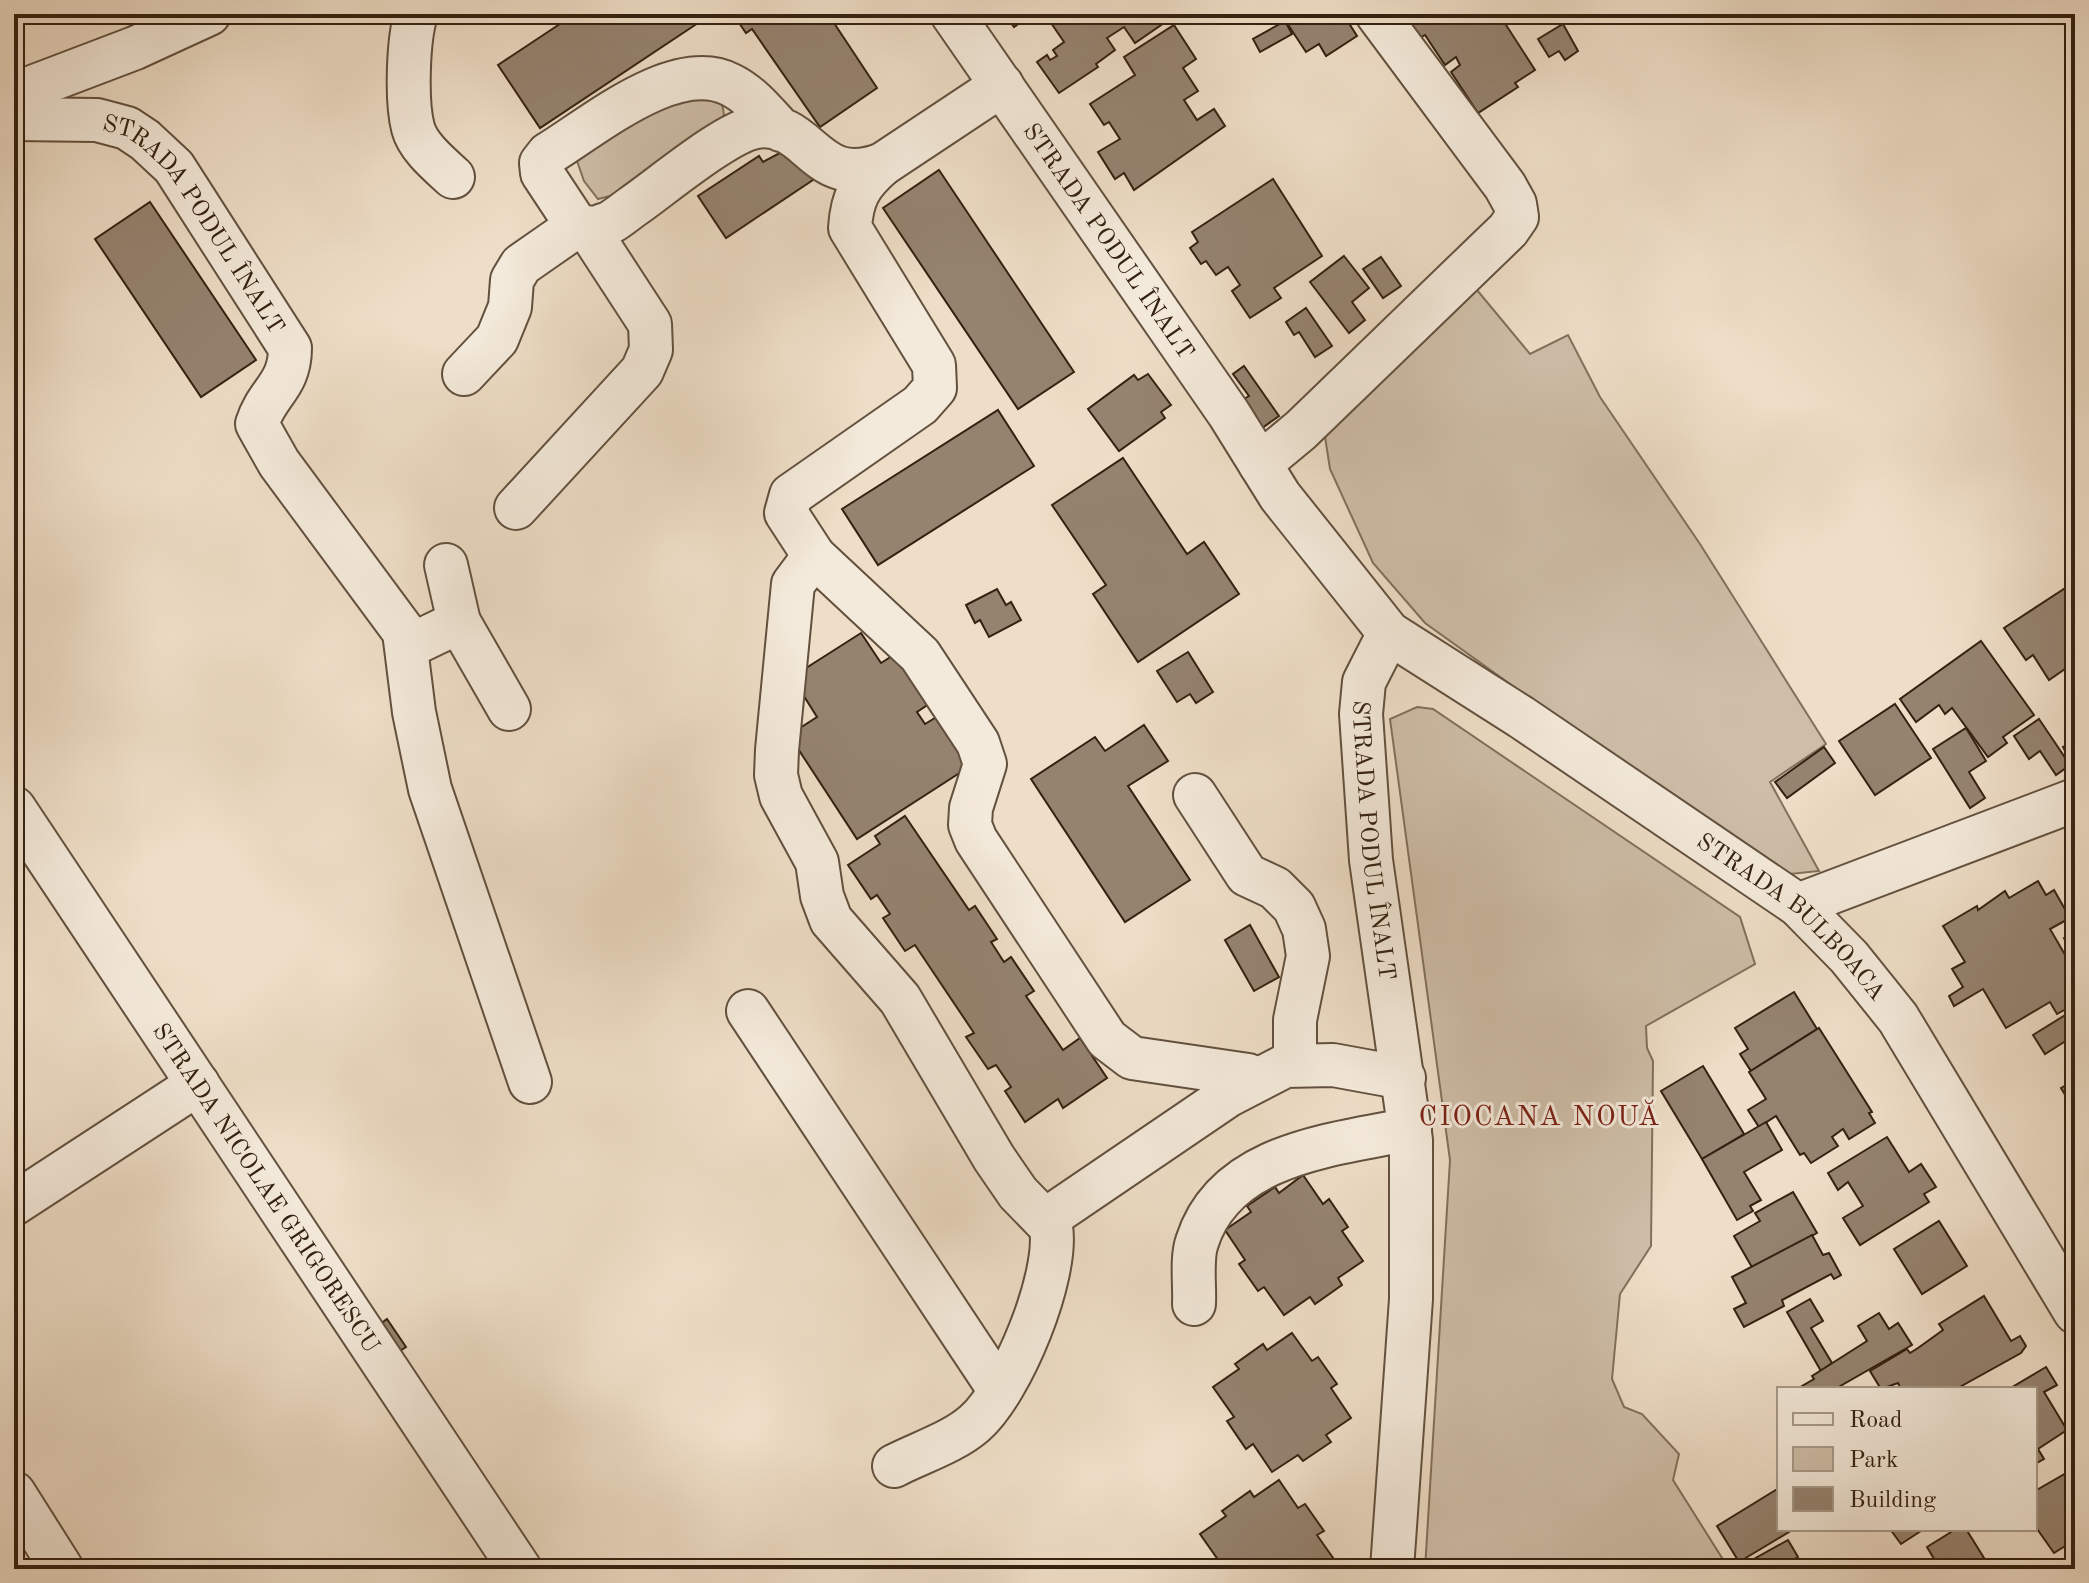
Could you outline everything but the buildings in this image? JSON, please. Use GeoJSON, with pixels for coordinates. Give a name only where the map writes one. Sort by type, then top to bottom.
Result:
{"type":"FeatureCollection","features":[{"type":"Feature","properties":{"kind":"street"},"geometry":{"type":"LineString","coordinates":[[14,94],[135,48],[209,14]]}},
{"type":"Feature","properties":{"kind":"street"},"geometry":{"type":"LineString","coordinates":[[416,14],[409,55],[413,128],[421,142],[453,177]]}},
{"type":"Feature","properties":{"kind":"street","name":"STRADA PODUL ÎNALT"},"geometry":{"type":"LineString","coordinates":[[952,14],[1280,496],[1389,633],[1364,682],[1361,714],[1371,860],[1410,1129],[1411,1299],[1392,1569]]}},
{"type":"Feature","properties":{"kind":"street"},"geometry":{"type":"LineString","coordinates":[[1260,464],[1301,430],[1508,230],[1517,217],[1515,204],[1505,186],[1377,14]]}},
{"type":"Feature","properties":{"kind":"street"},"geometry":{"type":"LineString","coordinates":[[516,508],[642,371],[651,350],[650,324],[594,238],[590,226],[542,173],[541,163],[548,154],[658,87],[693,77],[728,83],[746,95],[781,130],[839,170],[862,173],[883,164]]}},
{"type":"Feature","properties":{"kind":"street"},"geometry":{"type":"LineString","coordinates":[[850,228],[851,206],[859,185],[883,164],[1002,85]]}},
{"type":"Feature","properties":{"kind":"street","name":"STRADA PODUL ÎNALT"},"geometry":{"type":"LineString","coordinates":[[14,119],[97,120],[127,128],[174,167],[290,348],[290,367],[281,388],[262,409],[257,424],[279,463],[404,632],[407,647]]}},
{"type":"Feature","properties":{"kind":"street"},"geometry":{"type":"LineString","coordinates":[[464,374],[497,339],[510,307],[512,280],[521,265],[735,136],[757,127],[781,130]]}},
{"type":"Feature","properties":{"kind":"street"},"geometry":{"type":"LineString","coordinates":[[829,164],[840,207],[850,228],[934,365],[935,388],[920,405],[791,495],[786,513],[814,556],[920,655],[978,743],[985,764],[971,808],[970,825],[976,840],[1107,1039],[1132,1058],[1248,1075],[1256,1079]]}},
{"type":"Feature","properties":{"kind":"street"},"geometry":{"type":"LineString","coordinates":[[814,556],[793,584],[777,750],[776,775],[781,796],[817,862],[822,896],[831,920],[900,999],[994,1158],[1018,1193],[1051,1227],[1052,1257],[1028,1334],[994,1404],[973,1426],[894,1466]]}},
{"type":"Feature","properties":{"kind":"street"},"geometry":{"type":"LineString","coordinates":[[446,565],[459,622],[509,709]]}},
{"type":"Feature","properties":{"kind":"street"},"geometry":{"type":"LineString","coordinates":[[459,622],[407,647],[414,712],[430,789],[530,1082]]}},
{"type":"Feature","properties":{"kind":"street","name":"STRADA BULBOACA"},"geometry":{"type":"LineString","coordinates":[[1389,633],[1521,717],[1798,905],[1849,957],[1898,1018],[2075,1312]]}},
{"type":"Feature","properties":{"kind":"street"},"geometry":{"type":"LineString","coordinates":[[1195,795],[1247,875],[1275,888],[1294,907],[1304,929],[1308,956],[1295,1020],[1295,1065]]}},
{"type":"Feature","properties":{"kind":"street"},"geometry":{"type":"LineString","coordinates":[[1798,905],[2075,800]]}},
{"type":"Feature","properties":{"kind":"street","name":"STRADA NICOLAE GRIGORESCU"},"geometry":{"type":"LineString","coordinates":[[14,808],[520,1569]]}},
{"type":"Feature","properties":{"kind":"street"},"geometry":{"type":"LineString","coordinates":[[748,1011],[1000,1391]]}},
{"type":"Feature","properties":{"kind":"street"},"geometry":{"type":"LineString","coordinates":[[1045,1220],[1256,1079],[1285,1066],[1333,1065],[1404,1078]]}},
{"type":"Feature","properties":{"kind":"street"},"geometry":{"type":"LineString","coordinates":[[14,1204],[198,1084]]}},
{"type":"Feature","properties":{"kind":"street"},"geometry":{"type":"LineString","coordinates":[[1194,1304],[1196,1244],[1214,1208],[1232,1187],[1277,1160],[1305,1151],[1410,1129]]}},
{"type":"Feature","properties":{"kind":"street"},"geometry":{"type":"LineString","coordinates":[[14,1493],[62,1569]]}},
{"type":"Feature","properties":{"kind":"green space"},"geometry":{"type":"Polygon","coordinates":[[[671,94],[720,99],[724,114],[721,126],[714,134],[610,196],[598,199],[584,181],[577,161],[592,147],[671,94]]]}},
{"type":"Feature","properties":{"kind":"green space"},"geometry":{"type":"Polygon","coordinates":[[[1477,290],[1530,354],[1568,335],[1600,397],[1700,544],[1826,744],[1770,782],[1819,871],[1790,874],[1730,842],[1425,623],[1373,563],[1330,469],[1323,424],[1343,392],[1477,290]]]}},
{"type":"Feature","properties":{"kind":"green space"},"geometry":{"type":"Polygon","coordinates":[[[1417,707],[1433,709],[1740,917],[1755,964],[1646,1026],[1647,1048],[1653,1061],[1651,1246],[1620,1294],[1612,1379],[1624,1407],[1642,1414],[1679,1454],[1673,1480],[1729,1569],[1425,1569],[1450,1160],[1390,719],[1417,707]]]}},
{"type":"Feature","properties":{"kind":"district","name":"CIOCANA NOUĂ"},"geometry":{"type":"Point","coordinates":[1540,1115]}}]}
